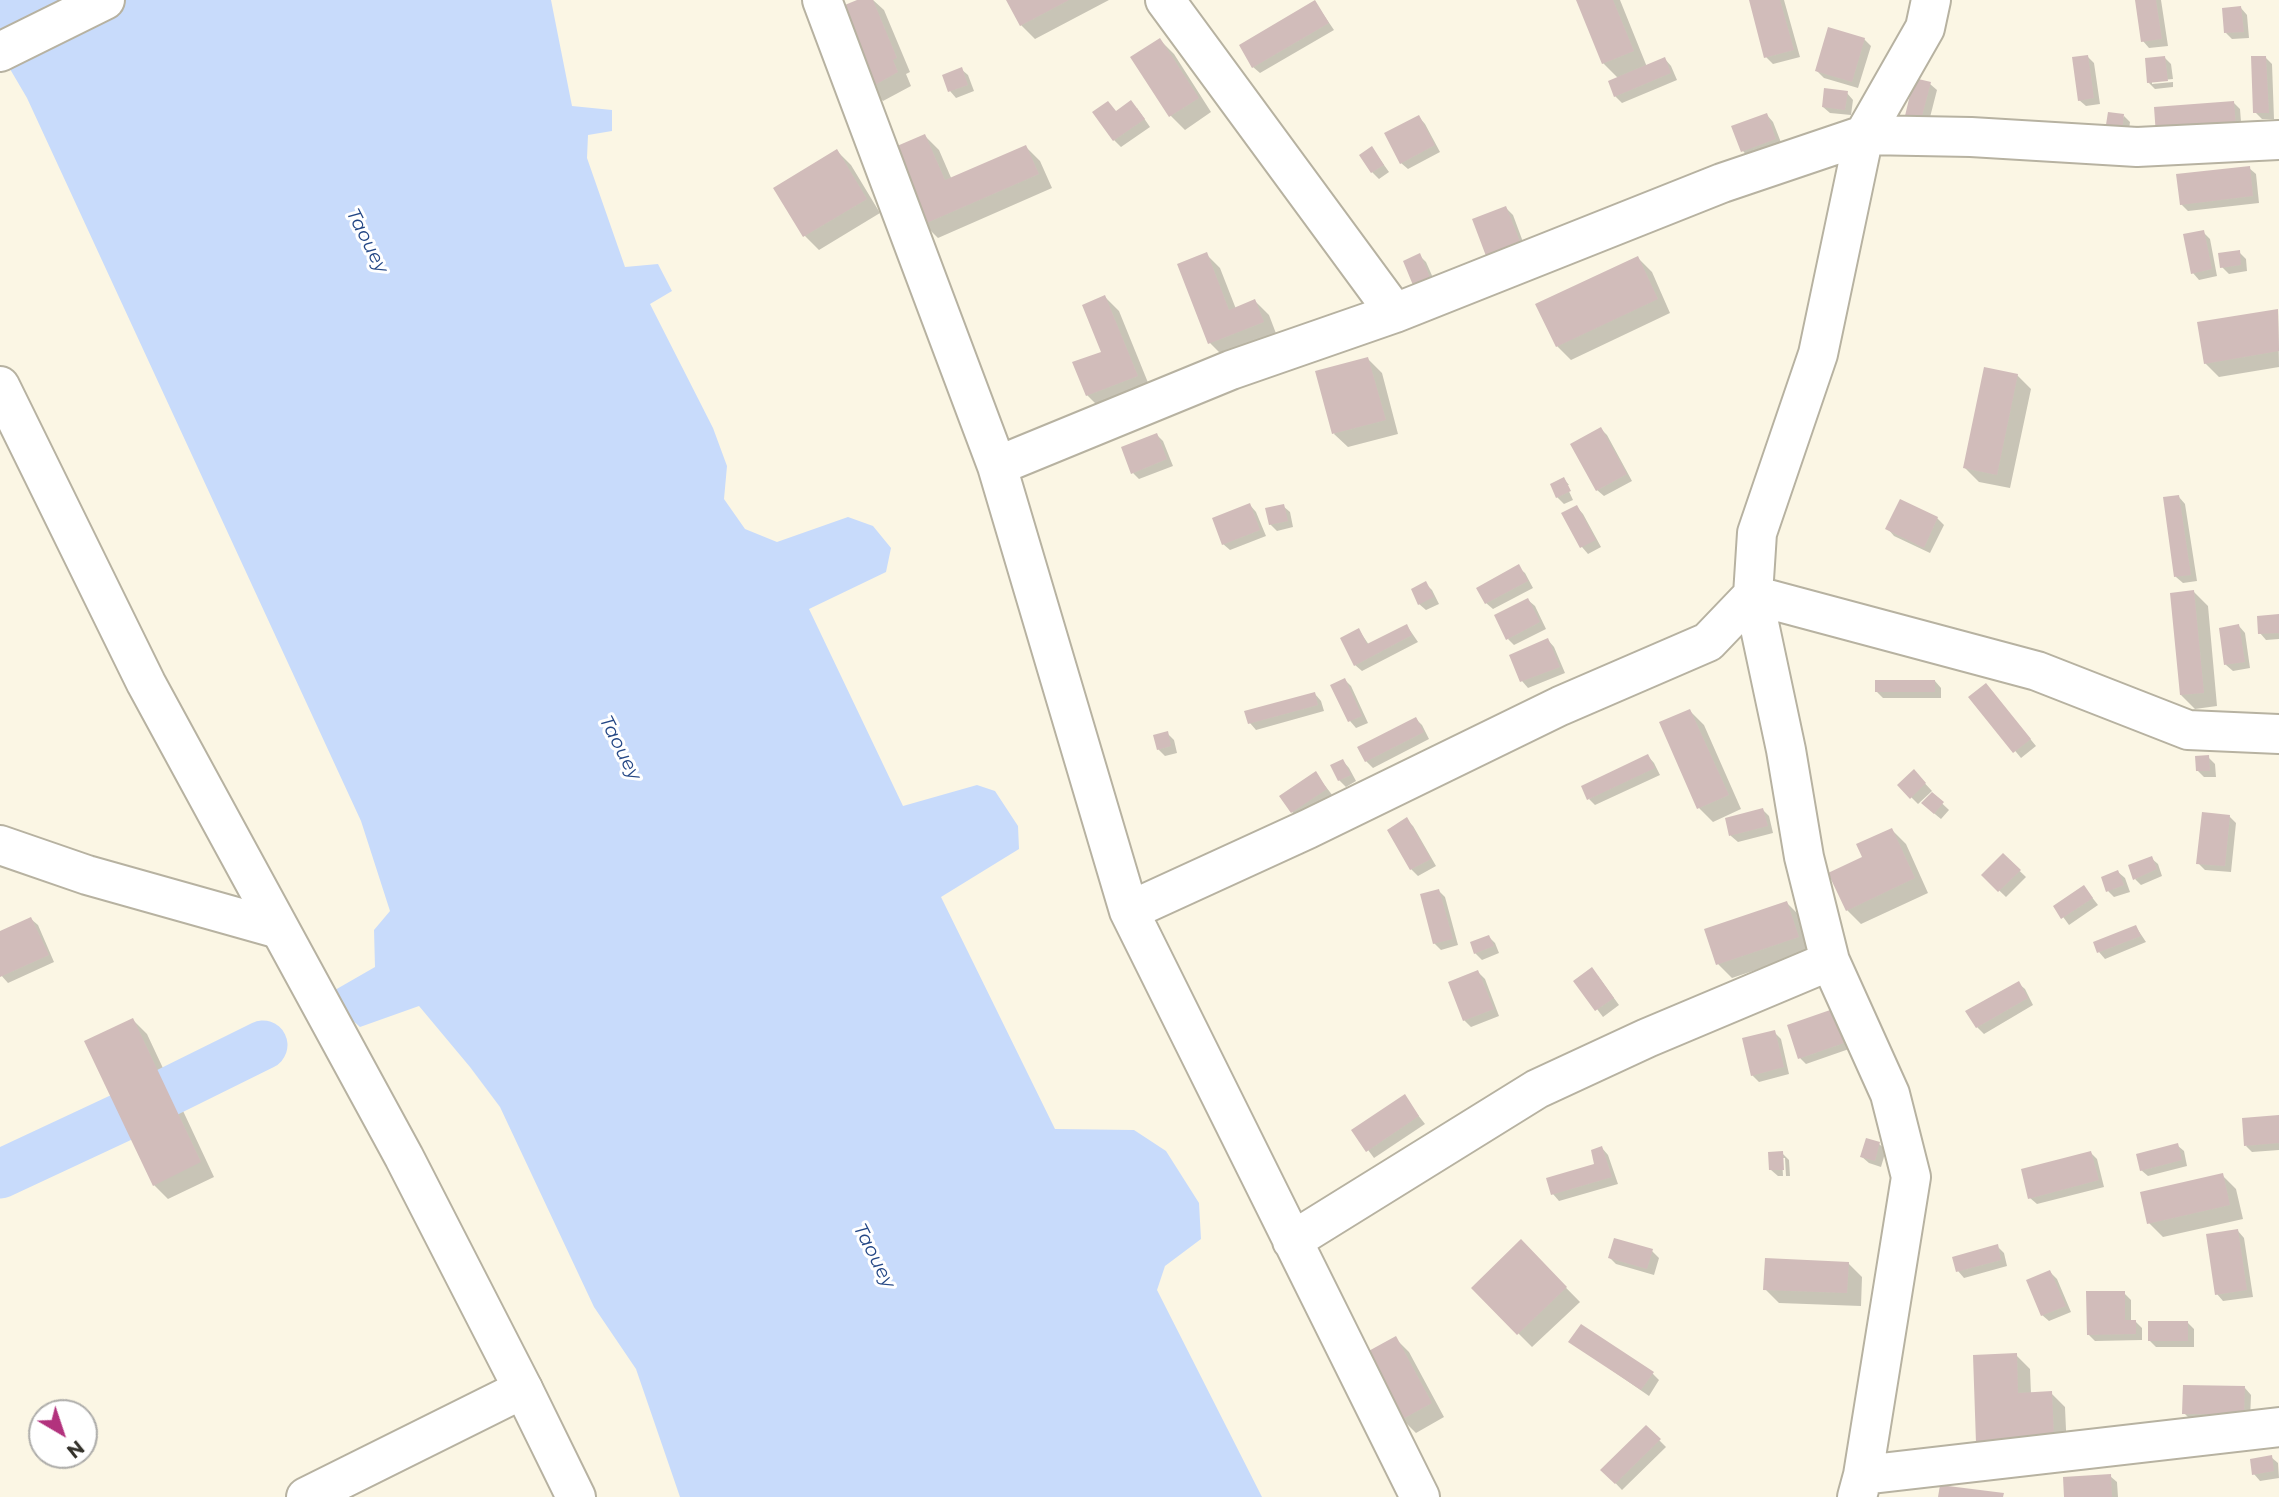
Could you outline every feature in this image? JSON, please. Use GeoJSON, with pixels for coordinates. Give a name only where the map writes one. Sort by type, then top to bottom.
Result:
{"type":"FeatureCollection","features":[{"type":"Feature","properties":{"kind":"street"},"geometry":{"type":"LineString","coordinates":[[0,52],[104,0]]}},
{"type":"Feature","properties":{"kind":"street"},"geometry":{"type":"LineString","coordinates":[[822,0],[997,466],[1129,911],[1420,1497]]}},
{"type":"Feature","properties":{"kind":"street"},"geometry":{"type":"LineString","coordinates":[[1165,0],[1395,313]]}},
{"type":"Feature","properties":{"kind":"street"},"geometry":{"type":"LineString","coordinates":[[1931,0],[1925,28],[1864,135],[1818,354],[1757,533],[1753,595],[1786,750],[1804,856],[1830,961],[1890,1094],[1911,1177],[1860,1486],[2279,1427]]}},
{"type":"Feature","properties":{"kind":"street"},"geometry":{"type":"LineString","coordinates":[[997,466],[1231,370],[1395,313],[1722,183],[1864,135],[1971,137],[2137,147],[2279,140]]}},
{"type":"Feature","properties":{"kind":"street"},"geometry":{"type":"LineString","coordinates":[[0,386],[146,683],[404,1157],[576,1497]]}},
{"type":"Feature","properties":{"kind":"street"},"geometry":{"type":"LineString","coordinates":[[1129,911],[1308,829],[1560,706],[1708,642],[1753,595]]}},
{"type":"Feature","properties":{"kind":"street"},"geometry":{"type":"LineString","coordinates":[[1753,595],[2037,671],[2188,730],[2279,734]]}},
{"type":"Feature","properties":{"kind":"street"},"geometry":{"type":"LineString","coordinates":[[0,845],[87,875],[279,929]]}},
{"type":"Feature","properties":{"kind":"street"},"geometry":{"type":"LineString","coordinates":[[1292,1241],[1537,1089],[1647,1038],[1830,961]]}},
{"type":"Feature","properties":{"kind":"street"},"geometry":{"type":"LineString","coordinates":[[306,1497],[523,1389]]}},
{"type":"Feature","properties":{"kind":"water","name":"Taouey"},"geometry":{"type":"Polygon","coordinates":[[[0,0],[551,0],[572,106],[612,110],[612,131],[588,135],[587,158],[625,267],[658,264],[672,291],[650,304],[713,428],[727,466],[724,499],[745,529],[777,542],[848,517],[873,526],[891,548],[886,572],[809,609],[903,806],[977,785],[995,791],[1018,826],[1019,849],[941,897],[1055,1129],[1134,1130],[1166,1151],[1199,1203],[1201,1239],[1165,1266],[1157,1290],[1262,1497],[680,1497],[636,1369],[594,1307],[500,1107],[419,1006],[360,1027],[341,1010],[335,990],[375,967],[374,930],[390,911],[361,821],[27,98],[0,52],[0,0]]]}},
{"type":"Feature","properties":{"kind":"building"},"geometry":{"type":"Polygon","coordinates":[[[857,0],[873,0],[897,58],[893,60],[898,72],[868,89],[835,9],[857,0]]]}},
{"type":"Feature","properties":{"kind":"building"},"geometry":{"type":"Polygon","coordinates":[[[1006,0],[1069,0],[1020,26],[1006,0]]]}},
{"type":"Feature","properties":{"kind":"building"},"geometry":{"type":"Polygon","coordinates":[[[1315,0],[1329,23],[1252,68],[1239,45],[1315,0]]]}},
{"type":"Feature","properties":{"kind":"building"},"geometry":{"type":"Polygon","coordinates":[[[1576,0],[1613,0],[1634,51],[1602,64],[1576,0]]]}},
{"type":"Feature","properties":{"kind":"building"},"geometry":{"type":"Polygon","coordinates":[[[1749,0],[1780,0],[1794,50],[1764,58],[1749,0]]]}},
{"type":"Feature","properties":{"kind":"building"},"geometry":{"type":"Polygon","coordinates":[[[2135,0],[2156,0],[2162,39],[2141,42],[2135,0]]]}},
{"type":"Feature","properties":{"kind":"building"},"geometry":{"type":"Polygon","coordinates":[[[2241,6],[2244,32],[2224,33],[2222,8],[2241,6]]]}},
{"type":"Feature","properties":{"kind":"building"},"geometry":{"type":"Polygon","coordinates":[[[1828,27],[1865,38],[1852,82],[1815,71],[1828,27]]]}},
{"type":"Feature","properties":{"kind":"building"},"geometry":{"type":"Polygon","coordinates":[[[1160,38],[1199,98],[1169,117],[1130,57],[1160,38]]]}},
{"type":"Feature","properties":{"kind":"building"},"geometry":{"type":"Polygon","coordinates":[[[2088,55],[2094,98],[2078,101],[2072,57],[2088,55]]]}},
{"type":"Feature","properties":{"kind":"building"},"geometry":{"type":"Polygon","coordinates":[[[2165,56],[2168,81],[2147,83],[2145,58],[2165,56]]]}},
{"type":"Feature","properties":{"kind":"building"},"geometry":{"type":"Polygon","coordinates":[[[2251,56],[2266,56],[2269,113],[2253,113],[2251,56]]]}},
{"type":"Feature","properties":{"kind":"building"},"geometry":{"type":"Polygon","coordinates":[[[1665,57],[1671,73],[1614,97],[1608,81],[1665,57]]]}},
{"type":"Feature","properties":{"kind":"building"},"geometry":{"type":"Polygon","coordinates":[[[962,67],[968,85],[948,92],[942,75],[962,67]]]}},
{"type":"Feature","properties":{"kind":"building"},"geometry":{"type":"Polygon","coordinates":[[[1914,78],[1931,82],[1920,124],[1904,120],[1914,78]]]}},
{"type":"Feature","properties":{"kind":"building"},"geometry":{"type":"Polygon","coordinates":[[[1824,88],[1848,91],[1845,110],[1822,107],[1824,88]]]}},
{"type":"Feature","properties":{"kind":"building"},"geometry":{"type":"Polygon","coordinates":[[[1131,100],[1145,119],[1113,141],[1092,112],[1108,101],[1116,111],[1131,100]]]}},
{"type":"Feature","properties":{"kind":"building"},"geometry":{"type":"Polygon","coordinates":[[[2234,101],[2236,128],[2156,135],[2154,107],[2234,101]]]}},
{"type":"Feature","properties":{"kind":"building"},"geometry":{"type":"Polygon","coordinates":[[[2108,112],[2124,114],[2122,133],[2105,131],[2108,112]]]}},
{"type":"Feature","properties":{"kind":"building"},"geometry":{"type":"Polygon","coordinates":[[[1767,113],[1776,139],[1741,152],[1731,126],[1767,113]]]}},
{"type":"Feature","properties":{"kind":"building"},"geometry":{"type":"Polygon","coordinates":[[[1419,115],[1435,145],[1400,164],[1384,133],[1419,115]]]}},
{"type":"Feature","properties":{"kind":"building"},"geometry":{"type":"Polygon","coordinates":[[[925,134],[945,180],[1026,145],[1039,174],[922,225],[890,149],[925,134]]]}},
{"type":"Feature","properties":{"kind":"building"},"geometry":{"type":"Polygon","coordinates":[[[1372,146],[1384,165],[1371,173],[1359,155],[1372,146]]]}},
{"type":"Feature","properties":{"kind":"building"},"geometry":{"type":"Polygon","coordinates":[[[837,149],[867,199],[803,237],[773,188],[837,149]]]}},
{"type":"Feature","properties":{"kind":"building"},"geometry":{"type":"Polygon","coordinates":[[[2250,166],[2253,196],[2180,205],[2176,174],[2250,166]]]}},
{"type":"Feature","properties":{"kind":"building"},"geometry":{"type":"Polygon","coordinates":[[[1506,206],[1521,244],[1486,256],[1472,219],[1506,206]]]}},
{"type":"Feature","properties":{"kind":"building"},"geometry":{"type":"Polygon","coordinates":[[[2204,230],[2212,269],[2191,274],[2183,234],[2204,230]]]}},
{"type":"Feature","properties":{"kind":"building"},"geometry":{"type":"Polygon","coordinates":[[[2240,250],[2241,265],[2220,268],[2218,253],[2240,250]]]}},
{"type":"Feature","properties":{"kind":"building"},"geometry":{"type":"Polygon","coordinates":[[[1207,252],[1229,310],[1255,299],[1264,322],[1208,344],[1177,264],[1207,252]]]}},
{"type":"Feature","properties":{"kind":"building"},"geometry":{"type":"Polygon","coordinates":[[[1420,253],[1432,282],[1415,290],[1403,261],[1420,253]]]}},
{"type":"Feature","properties":{"kind":"building"},"geometry":{"type":"Polygon","coordinates":[[[1638,256],[1658,299],[1556,347],[1535,304],[1638,256]]]}},
{"type":"Feature","properties":{"kind":"building"},"geometry":{"type":"Polygon","coordinates":[[[1105,295],[1138,376],[1086,396],[1072,362],[1101,352],[1082,305],[1105,295]]]}},
{"type":"Feature","properties":{"kind":"building"},"geometry":{"type":"Polygon","coordinates":[[[2278,309],[2279,351],[2204,364],[2197,322],[2278,309]]]}},
{"type":"Feature","properties":{"kind":"building"},"geometry":{"type":"Polygon","coordinates":[[[1368,357],[1386,420],[1332,434],[1315,371],[1368,357]]]}},
{"type":"Feature","properties":{"kind":"building"},"geometry":{"type":"Polygon","coordinates":[[[1984,367],[2018,374],[1997,475],[1963,468],[1984,367]]]}},
{"type":"Feature","properties":{"kind":"building"},"geometry":{"type":"Polygon","coordinates":[[[1601,427],[1627,474],[1596,491],[1570,444],[1601,427]]]}},
{"type":"Feature","properties":{"kind":"building"},"geometry":{"type":"Polygon","coordinates":[[[1157,433],[1167,459],[1131,474],[1121,447],[1157,433]]]}},
{"type":"Feature","properties":{"kind":"building"},"geometry":{"type":"Polygon","coordinates":[[[1564,477],[1571,491],[1556,498],[1550,484],[1564,477]]]}},
{"type":"Feature","properties":{"kind":"building"},"geometry":{"type":"Polygon","coordinates":[[[2179,495],[2191,575],[2174,577],[2163,497],[2179,495]]]}},
{"type":"Feature","properties":{"kind":"building"},"geometry":{"type":"Polygon","coordinates":[[[1900,499],[1938,517],[1924,548],[1885,529],[1900,499]]]}},
{"type":"Feature","properties":{"kind":"building"},"geometry":{"type":"Polygon","coordinates":[[[1250,503],[1260,530],[1222,545],[1212,518],[1250,503]]]}},
{"type":"Feature","properties":{"kind":"building"},"geometry":{"type":"Polygon","coordinates":[[[1284,504],[1288,521],[1269,525],[1265,508],[1284,504]]]}},
{"type":"Feature","properties":{"kind":"building"},"geometry":{"type":"Polygon","coordinates":[[[1577,505],[1596,540],[1580,548],[1561,513],[1577,505]]]}},
{"type":"Feature","properties":{"kind":"building"},"geometry":{"type":"Polygon","coordinates":[[[1519,564],[1528,581],[1485,604],[1476,588],[1519,564]]]}},
{"type":"Feature","properties":{"kind":"building"},"geometry":{"type":"Polygon","coordinates":[[[1426,581],[1434,597],[1418,605],[1411,589],[1426,581]]]}},
{"type":"Feature","properties":{"kind":"building"},"geometry":{"type":"Polygon","coordinates":[[[2194,590],[2204,693],[2180,695],[2170,593],[2194,590]]]}},
{"type":"Feature","properties":{"kind":"building"},"geometry":{"type":"Polygon","coordinates":[[[1528,598],[1540,622],[1506,640],[1494,615],[1528,598]]]}},
{"type":"Feature","properties":{"kind":"building"},"geometry":{"type":"Polygon","coordinates":[[[2279,614],[2279,633],[2258,634],[2257,616],[2279,614]]]}},
{"type":"Feature","properties":{"kind":"building"},"geometry":{"type":"Polygon","coordinates":[[[1407,624],[1412,635],[1354,666],[1340,638],[1359,628],[1367,644],[1407,624]]]}},
{"type":"Feature","properties":{"kind":"building"},"geometry":{"type":"Polygon","coordinates":[[[2239,624],[2245,662],[2224,665],[2219,628],[2239,624]]]}},
{"type":"Feature","properties":{"kind":"building"},"geometry":{"type":"Polygon","coordinates":[[[1548,638],[1560,667],[1520,682],[1509,655],[1548,638]]]}},
{"type":"Feature","properties":{"kind":"building"},"geometry":{"type":"Polygon","coordinates":[[[1345,678],[1362,716],[1348,722],[1330,685],[1345,678]]]}},
{"type":"Feature","properties":{"kind":"building"},"geometry":{"type":"Polygon","coordinates":[[[1875,680],[1935,680],[1935,692],[1875,692],[1875,680]]]}},
{"type":"Feature","properties":{"kind":"building"},"geometry":{"type":"Polygon","coordinates":[[[1986,683],[2031,739],[2013,753],[1968,697],[1986,683]]]}},
{"type":"Feature","properties":{"kind":"building"},"geometry":{"type":"Polygon","coordinates":[[[1315,692],[1318,705],[1248,724],[1244,711],[1315,692]]]}},
{"type":"Feature","properties":{"kind":"building"},"geometry":{"type":"Polygon","coordinates":[[[1690,709],[1729,795],[1697,809],[1659,722],[1690,709]]]}},
{"type":"Feature","properties":{"kind":"building"},"geometry":{"type":"Polygon","coordinates":[[[1416,717],[1424,732],[1365,762],[1357,747],[1416,717]]]}},
{"type":"Feature","properties":{"kind":"building"},"geometry":{"type":"Polygon","coordinates":[[[1168,731],[1171,746],[1157,750],[1153,735],[1168,731]]]}},
{"type":"Feature","properties":{"kind":"building"},"geometry":{"type":"Polygon","coordinates":[[[1648,754],[1655,768],[1587,800],[1581,786],[1648,754]]]}},
{"type":"Feature","properties":{"kind":"building"},"geometry":{"type":"Polygon","coordinates":[[[2209,755],[2210,771],[2196,771],[2195,756],[2209,755]]]}},
{"type":"Feature","properties":{"kind":"building"},"geometry":{"type":"Polygon","coordinates":[[[1343,759],[1351,775],[1338,781],[1330,765],[1343,759]]]}},
{"type":"Feature","properties":{"kind":"building"},"geometry":{"type":"Polygon","coordinates":[[[1914,769],[1926,783],[1910,799],[1897,785],[1914,769]]]}},
{"type":"Feature","properties":{"kind":"building"},"geometry":{"type":"Polygon","coordinates":[[[1316,771],[1327,789],[1291,813],[1279,796],[1316,771]]]}},
{"type":"Feature","properties":{"kind":"building"},"geometry":{"type":"Polygon","coordinates":[[[1932,792],[1944,802],[1934,814],[1921,803],[1932,792]]]}},
{"type":"Feature","properties":{"kind":"building"},"geometry":{"type":"Polygon","coordinates":[[[1763,808],[1768,826],[1729,836],[1725,818],[1763,808]]]}},
{"type":"Feature","properties":{"kind":"building"},"geometry":{"type":"Polygon","coordinates":[[[2202,812],[2230,815],[2225,866],[2196,864],[2202,812]]]}},
{"type":"Feature","properties":{"kind":"building"},"geometry":{"type":"Polygon","coordinates":[[[1407,817],[1431,859],[1410,870],[1387,830],[1407,817]]]}},
{"type":"Feature","properties":{"kind":"building"},"geometry":{"type":"Polygon","coordinates":[[[1892,828],[1915,878],[1846,911],[1828,873],[1862,857],[1856,844],[1892,828]]]}},
{"type":"Feature","properties":{"kind":"building"},"geometry":{"type":"Polygon","coordinates":[[[2003,853],[2021,870],[1998,892],[1981,875],[2003,853]]]}},
{"type":"Feature","properties":{"kind":"building"},"geometry":{"type":"Polygon","coordinates":[[[2152,856],[2157,869],[2133,880],[2128,865],[2152,856]]]}},
{"type":"Feature","properties":{"kind":"building"},"geometry":{"type":"Polygon","coordinates":[[[2118,870],[2124,885],[2106,892],[2101,877],[2118,870]]]}},
{"type":"Feature","properties":{"kind":"building"},"geometry":{"type":"Polygon","coordinates":[[[2084,885],[2093,898],[2061,919],[2053,906],[2084,885]]]}},
{"type":"Feature","properties":{"kind":"building"},"geometry":{"type":"Polygon","coordinates":[[[1439,889],[1453,939],[1433,944],[1420,894],[1439,889]]]}},
{"type":"Feature","properties":{"kind":"building"},"geometry":{"type":"Polygon","coordinates":[[[1787,901],[1799,937],[1716,965],[1704,929],[1787,901]]]}},
{"type":"Feature","properties":{"kind":"building"},"geometry":{"type":"Polygon","coordinates":[[[31,917],[49,955],[0,977],[0,931],[31,917]]]}},
{"type":"Feature","properties":{"kind":"building"},"geometry":{"type":"Polygon","coordinates":[[[2136,925],[2141,936],[2097,953],[2093,942],[2136,925]]]}},
{"type":"Feature","properties":{"kind":"building"},"geometry":{"type":"Polygon","coordinates":[[[1489,935],[1494,946],[1474,954],[1470,942],[1489,935]]]}},
{"type":"Feature","properties":{"kind":"building"},"geometry":{"type":"Polygon","coordinates":[[[1592,967],[1614,998],[1595,1011],[1573,981],[1592,967]]]}},
{"type":"Feature","properties":{"kind":"building"},"geometry":{"type":"Polygon","coordinates":[[[1478,970],[1494,1009],[1463,1021],[1448,982],[1478,970]]]}},
{"type":"Feature","properties":{"kind":"building"},"geometry":{"type":"Polygon","coordinates":[[[2019,981],[2028,998],[1976,1028],[1965,1011],[2019,981]]]}},
{"type":"Feature","properties":{"kind":"building"},"geometry":{"type":"Polygon","coordinates":[[[1833,1009],[1844,1043],[1798,1059],[1787,1025],[1833,1009]]]}},
{"type":"Feature","properties":{"kind":"building"},"geometry":{"type":"Polygon","coordinates":[[[133,1018],[201,1162],[153,1186],[84,1041],[133,1018]]]}},
{"type":"Feature","properties":{"kind":"building"},"geometry":{"type":"Polygon","coordinates":[[[1775,1030],[1784,1067],[1751,1076],[1742,1038],[1775,1030]]]}},
{"type":"Feature","properties":{"kind":"building"},"geometry":{"type":"Polygon","coordinates":[[[1405,1094],[1419,1116],[1366,1152],[1351,1130],[1405,1094]]]}},
{"type":"Feature","properties":{"kind":"building"},"geometry":{"type":"Polygon","coordinates":[[[2279,1115],[2279,1143],[2244,1146],[2242,1118],[2279,1115]]]}},
{"type":"Feature","properties":{"kind":"building"},"geometry":{"type":"Polygon","coordinates":[[[1866,1138],[1880,1142],[1875,1161],[1860,1157],[1866,1138]]]}},
{"type":"Feature","properties":{"kind":"building"},"geometry":{"type":"Polygon","coordinates":[[[2178,1143],[2182,1160],[2140,1171],[2136,1154],[2178,1143]]]}},
{"type":"Feature","properties":{"kind":"building"},"geometry":{"type":"Polygon","coordinates":[[[1602,1146],[1612,1177],[1551,1195],[1546,1178],[1594,1164],[1591,1150],[1602,1146]]]}},
{"type":"Feature","properties":{"kind":"building"},"geometry":{"type":"Polygon","coordinates":[[[1783,1151],[1784,1170],[1769,1170],[1768,1152],[1783,1151]]]}},
{"type":"Feature","properties":{"kind":"building"},"geometry":{"type":"Polygon","coordinates":[[[2091,1151],[2099,1180],[2028,1199],[2021,1169],[2091,1151]]]}},
{"type":"Feature","properties":{"kind":"building"},"geometry":{"type":"Polygon","coordinates":[[[2223,1173],[2230,1205],[2147,1224],[2140,1192],[2223,1173]]]}},
{"type":"Feature","properties":{"kind":"building"},"geometry":{"type":"Polygon","coordinates":[[[2238,1229],[2247,1290],[2215,1295],[2206,1234],[2238,1229]]]}},
{"type":"Feature","properties":{"kind":"building"},"geometry":{"type":"Polygon","coordinates":[[[1614,1238],[1653,1249],[1647,1269],[1608,1258],[1614,1238]]]}},
{"type":"Feature","properties":{"kind":"building"},"geometry":{"type":"Polygon","coordinates":[[[1521,1239],[1567,1287],[1517,1335],[1471,1288],[1521,1239]]]}},
{"type":"Feature","properties":{"kind":"building"},"geometry":{"type":"Polygon","coordinates":[[[1998,1244],[2001,1260],[1956,1272],[1952,1257],[1998,1244]]]}},
{"type":"Feature","properties":{"kind":"building"},"geometry":{"type":"Polygon","coordinates":[[[1765,1258],[1849,1262],[1847,1293],[1763,1290],[1765,1258]]]}},
{"type":"Feature","properties":{"kind":"building"},"geometry":{"type":"Polygon","coordinates":[[[2050,1270],[2066,1306],[2041,1316],[2026,1280],[2050,1270]]]}},
{"type":"Feature","properties":{"kind":"building"},"geometry":{"type":"Polygon","coordinates":[[[2086,1291],[2125,1291],[2125,1320],[2136,1320],[2136,1334],[2087,1335],[2086,1291]]]}},
{"type":"Feature","properties":{"kind":"building"},"geometry":{"type":"Polygon","coordinates":[[[2148,1321],[2188,1321],[2188,1341],[2148,1341],[2148,1321]]]}},
{"type":"Feature","properties":{"kind":"building"},"geometry":{"type":"Polygon","coordinates":[[[1581,1324],[1654,1372],[1641,1390],[1568,1342],[1581,1324]]]}},
{"type":"Feature","properties":{"kind":"building"},"geometry":{"type":"Polygon","coordinates":[[[1396,1336],[1432,1403],[1401,1420],[1365,1353],[1396,1336]]]}},
{"type":"Feature","properties":{"kind":"building"},"geometry":{"type":"Polygon","coordinates":[[[2017,1353],[2018,1393],[2052,1391],[2054,1439],[1976,1443],[1973,1355],[2017,1353]]]}},
{"type":"Feature","properties":{"kind":"building"},"geometry":{"type":"Polygon","coordinates":[[[2183,1385],[2245,1386],[2244,1415],[2182,1414],[2183,1385]]]}},
{"type":"Feature","properties":{"kind":"building"},"geometry":{"type":"Polygon","coordinates":[[[1646,1425],[1661,1439],[1615,1484],[1600,1470],[1646,1425]]]}},
{"type":"Feature","properties":{"kind":"building"},"geometry":{"type":"Polygon","coordinates":[[[2272,1455],[2274,1471],[2252,1475],[2250,1459],[2272,1455]]]}},
{"type":"Feature","properties":{"kind":"building"},"geometry":{"type":"Polygon","coordinates":[[[2111,1474],[2112,1497],[2064,1497],[2063,1477],[2111,1474]]]}},
{"type":"Feature","properties":{"kind":"building"},"geometry":{"type":"Polygon","coordinates":[[[1940,1485],[2004,1493],[2003,1497],[1938,1497],[1940,1485]]]}},
{"type":"Feature","properties":{"kind":"waterway"},"geometry":{"type":"LineString","coordinates":[[168,1092],[263,1045]]}},
{"type":"Feature","properties":{"kind":"waterway"},"geometry":{"type":"LineString","coordinates":[[0,1174],[120,1118]]}}]}
